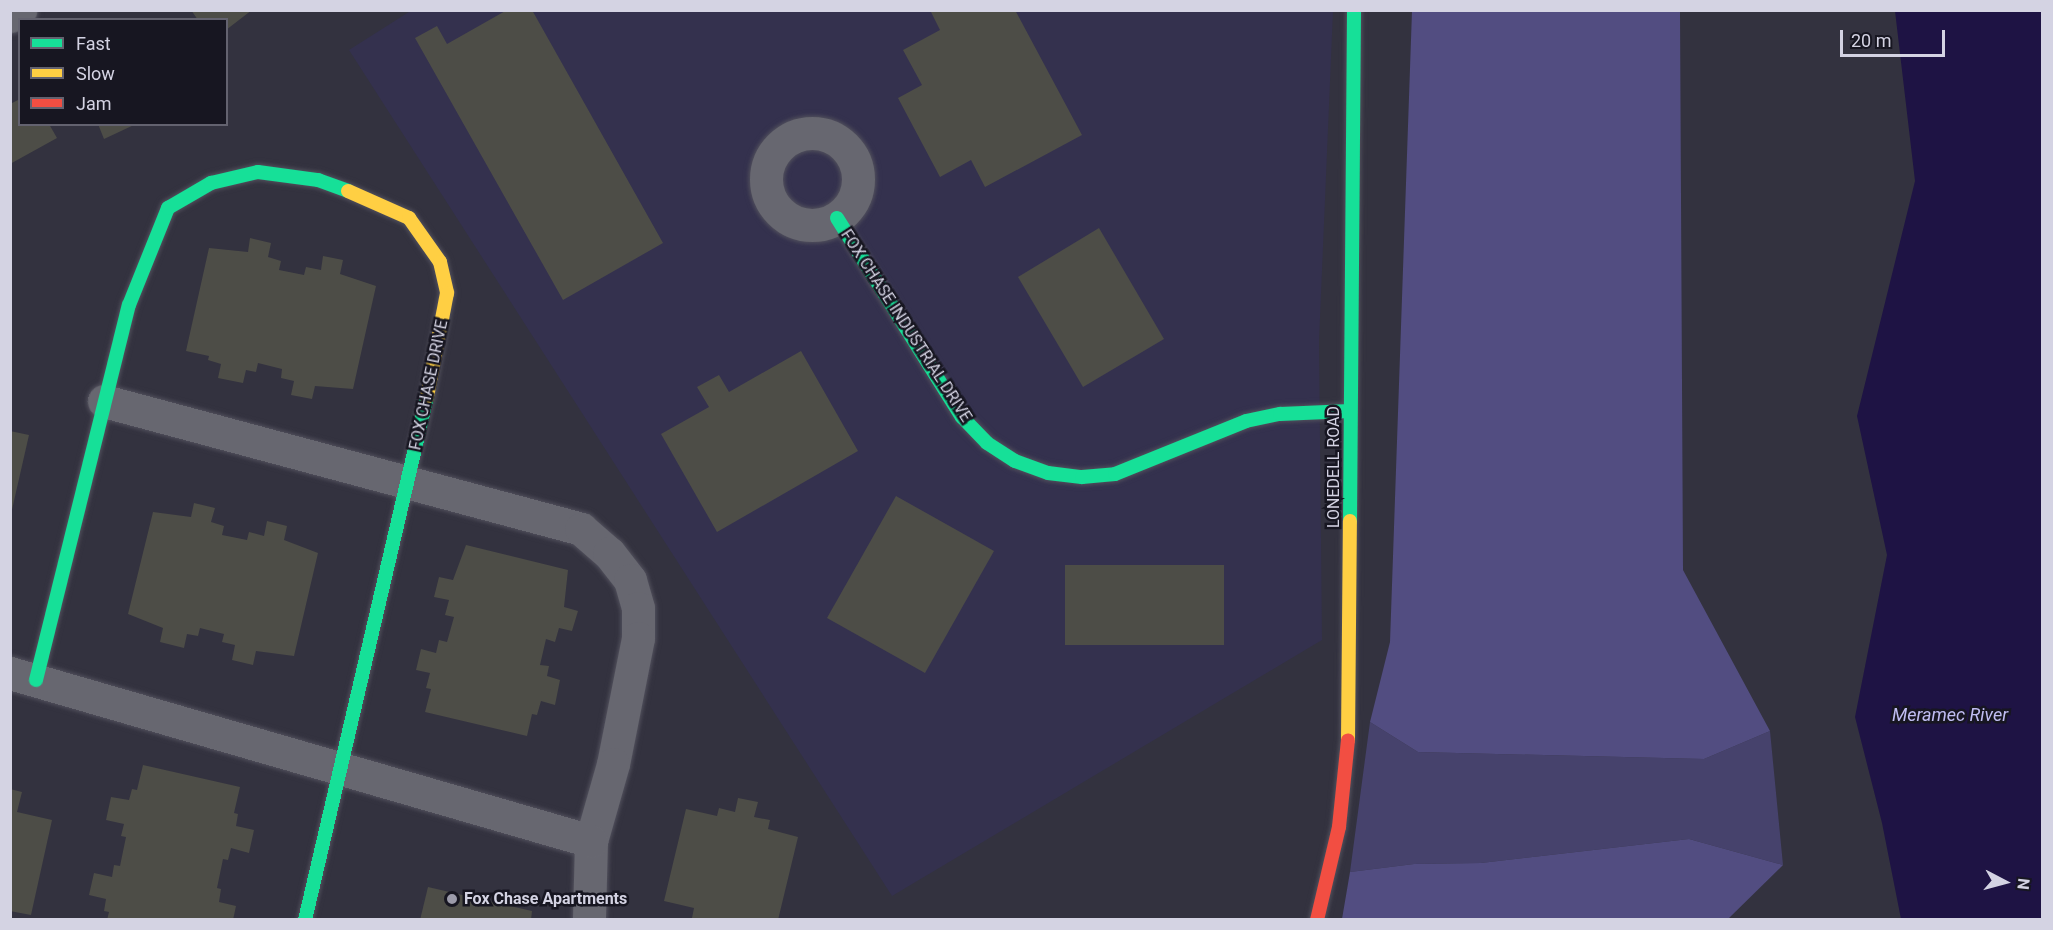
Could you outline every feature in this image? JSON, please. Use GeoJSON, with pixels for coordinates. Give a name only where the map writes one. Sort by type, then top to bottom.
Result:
{"type":"FeatureCollection","features":[{"type":"Feature","properties":{"kind":"street"},"geometry":{"type":"LineString","coordinates":[[10,16],[20,10]]}},
{"type":"Feature","properties":{"kind":"street","name":"LONEDELL ROAD"},"geometry":{"type":"LineString","coordinates":[[1317,920],[1339,828],[1348,744],[1354,10]]}},
{"type":"Feature","properties":{"kind":"street","name":"FOX CHASE DRIVE"},"geometry":{"type":"LineString","coordinates":[[305,920],[343,769],[442,335],[447,293],[440,262],[409,218],[392,208],[318,180],[258,172],[211,183],[168,208],[129,305],[104,402],[23,677],[343,769],[591,841]]}},
{"type":"Feature","properties":{"kind":"street","name":"FOX CHASE INDUSTRIAL DRIVE"},"geometry":{"type":"LineString","coordinates":[[837,218],[962,417],[987,443],[1016,461],[1047,473],[1082,477],[1115,474],[1246,421],[1280,414],[1350,411]]}},
{"type":"Feature","properties":{"kind":"street"},"geometry":{"type":"LineString","coordinates":[[104,402],[581,529],[609,553],[630,580],[638,608],[638,638],[613,764],[591,841],[589,920]]}},
{"type":"Feature","properties":{"kind":"shaded area"},"geometry":{"type":"Polygon","coordinates":[[[412,10],[1333,11],[1319,341],[1322,640],[892,896],[349,50],[412,10]]]}},
{"type":"Feature","properties":{"kind":"shaded area"},"geometry":{"type":"Polygon","coordinates":[[[1412,11],[1680,11],[1683,570],[1770,731],[1704,759],[1418,752],[1370,722],[1390,642],[1412,11]]]}},
{"type":"Feature","properties":{"kind":"shaded area"},"geometry":{"type":"Polygon","coordinates":[[[1370,722],[1418,752],[1704,759],[1770,731],[1783,865],[1689,839],[1481,863],[1414,864],[1350,872],[1370,722]]]}},
{"type":"Feature","properties":{"kind":"shaded area"},"geometry":{"type":"Polygon","coordinates":[[[1689,839],[1783,865],[1728,919],[1342,919],[1350,872],[1414,864],[1481,863],[1689,839]]]}},
{"type":"Feature","properties":{"kind":"water","name":"Meramec River"},"geometry":{"type":"Polygon","coordinates":[[[1895,11],[2042,11],[2042,919],[1901,919],[1882,823],[1855,717],[1887,555],[1857,416],[1915,181],[1895,11]]]}},
{"type":"Feature","properties":{"kind":"building"},"geometry":{"type":"Polygon","coordinates":[[[191,10],[252,10],[228,28],[228,18],[197,18],[191,10]]]}},
{"type":"Feature","properties":{"kind":"building"},"geometry":{"type":"Polygon","coordinates":[[[507,10],[532,10],[663,243],[563,300],[415,38],[437,26],[447,44],[507,10]]]}},
{"type":"Feature","properties":{"kind":"building"},"geometry":{"type":"Polygon","coordinates":[[[930,10],[1015,10],[1082,135],[985,187],[971,160],[940,177],[898,98],[922,85],[903,50],[940,30],[930,10]]]}},
{"type":"Feature","properties":{"kind":"building"},"geometry":{"type":"Polygon","coordinates":[[[18,100],[18,126],[50,126],[57,138],[10,164],[10,104],[18,100]]]}},
{"type":"Feature","properties":{"kind":"building"},"geometry":{"type":"Polygon","coordinates":[[[99,126],[132,126],[104,139],[99,126]]]}},
{"type":"Feature","properties":{"kind":"building"},"geometry":{"type":"Polygon","coordinates":[[[1099,228],[1164,339],[1083,387],[1018,277],[1099,228]]]}},
{"type":"Feature","properties":{"kind":"building"},"geometry":{"type":"Polygon","coordinates":[[[250,238],[271,243],[268,257],[281,261],[279,270],[304,275],[306,267],[321,270],[323,256],[343,260],[340,274],[376,286],[353,389],[315,386],[312,399],[291,395],[294,381],[281,378],[282,369],[258,363],[256,372],[246,370],[243,383],[218,378],[221,364],[208,360],[209,356],[186,351],[209,248],[248,252],[250,238]]]}},
{"type":"Feature","properties":{"kind":"building"},"geometry":{"type":"Polygon","coordinates":[[[801,351],[858,451],[717,532],[661,434],[709,407],[697,387],[719,375],[729,392],[801,351]]]}},
{"type":"Feature","properties":{"kind":"building"},"geometry":{"type":"Polygon","coordinates":[[[10,431],[29,435],[11,514],[10,513],[10,431]]]}},
{"type":"Feature","properties":{"kind":"building"},"geometry":{"type":"Polygon","coordinates":[[[896,496],[994,551],[925,673],[827,618],[896,496]]]}},
{"type":"Feature","properties":{"kind":"building"},"geometry":{"type":"Polygon","coordinates":[[[194,503],[215,508],[211,522],[224,526],[222,535],[247,540],[249,532],[264,536],[267,521],[287,526],[284,540],[318,553],[294,656],[256,651],[253,665],[232,660],[235,645],[222,642],[224,634],[200,628],[198,636],[187,634],[184,648],[160,642],[163,628],[128,614],[153,512],[191,517],[194,503]]]}},
{"type":"Feature","properties":{"kind":"building"},"geometry":{"type":"Polygon","coordinates":[[[466,545],[568,570],[564,607],[578,611],[572,631],[559,628],[555,642],[546,639],[540,665],[549,666],[547,676],[560,680],[555,705],[541,701],[537,715],[532,714],[527,736],[425,712],[431,689],[426,688],[430,673],[416,670],[421,649],[436,653],[439,640],[447,642],[454,617],[445,615],[449,600],[434,597],[439,577],[453,580],[466,545]]]}},
{"type":"Feature","properties":{"kind":"building"},"geometry":{"type":"Polygon","coordinates":[[[1065,565],[1224,565],[1224,645],[1065,645],[1065,565]]]}},
{"type":"Feature","properties":{"kind":"building"},"geometry":{"type":"Polygon","coordinates":[[[143,765],[240,787],[234,813],[238,814],[236,826],[254,830],[249,853],[231,848],[228,860],[223,859],[217,888],[221,889],[219,902],[236,906],[233,920],[107,920],[109,912],[104,911],[106,899],[89,895],[94,873],[112,877],[114,865],[120,866],[126,837],[121,836],[124,824],[106,820],[111,797],[129,800],[132,789],[137,790],[143,765]]]}},
{"type":"Feature","properties":{"kind":"building"},"geometry":{"type":"Polygon","coordinates":[[[10,789],[22,792],[17,812],[52,820],[31,915],[10,911],[10,789]]]}},
{"type":"Feature","properties":{"kind":"building"},"geometry":{"type":"Polygon","coordinates":[[[738,798],[758,802],[754,817],[770,820],[768,829],[798,837],[778,920],[692,918],[694,908],[664,901],[686,809],[717,816],[719,808],[735,812],[738,798]]]}},
{"type":"Feature","properties":{"kind":"building","name":"Fox Chase Apartments"},"geometry":{"type":"Polygon","coordinates":[[[428,887],[532,911],[531,920],[420,920],[428,887]]]}},
{"type":"Feature","properties":{"kind":"traffic: fast"},"geometry":{"type":"LineString","coordinates":[[1350,521],[1354,10]]}},
{"type":"Feature","properties":{"kind":"traffic: fast"},"geometry":{"type":"LineString","coordinates":[[36,680],[129,305],[168,208],[211,183],[258,172],[318,180],[348,191]]}},
{"type":"Feature","properties":{"kind":"traffic: fast"},"geometry":{"type":"LineString","coordinates":[[837,218],[962,417],[987,443],[1015,461],[1048,473],[1082,477],[1115,474],[1246,421],[1280,414],[1350,411]]}},
{"type":"Feature","properties":{"kind":"traffic: fast"},"geometry":{"type":"LineString","coordinates":[[305,920],[427,397]]}},
{"type":"Feature","properties":{"kind":"traffic: slow"},"geometry":{"type":"LineString","coordinates":[[348,191],[409,218],[440,262],[447,293],[427,397]]}},
{"type":"Feature","properties":{"kind":"traffic: slow"},"geometry":{"type":"LineString","coordinates":[[1348,740],[1350,521]]}},
{"type":"Feature","properties":{"kind":"traffic: jam"},"geometry":{"type":"LineString","coordinates":[[1317,920],[1339,827],[1348,740]]}},
{"type":"Feature","properties":{"kind":"place","name":"Fox Chase Apartments"},"geometry":{"type":"Point","coordinates":[452,899]}}]}
